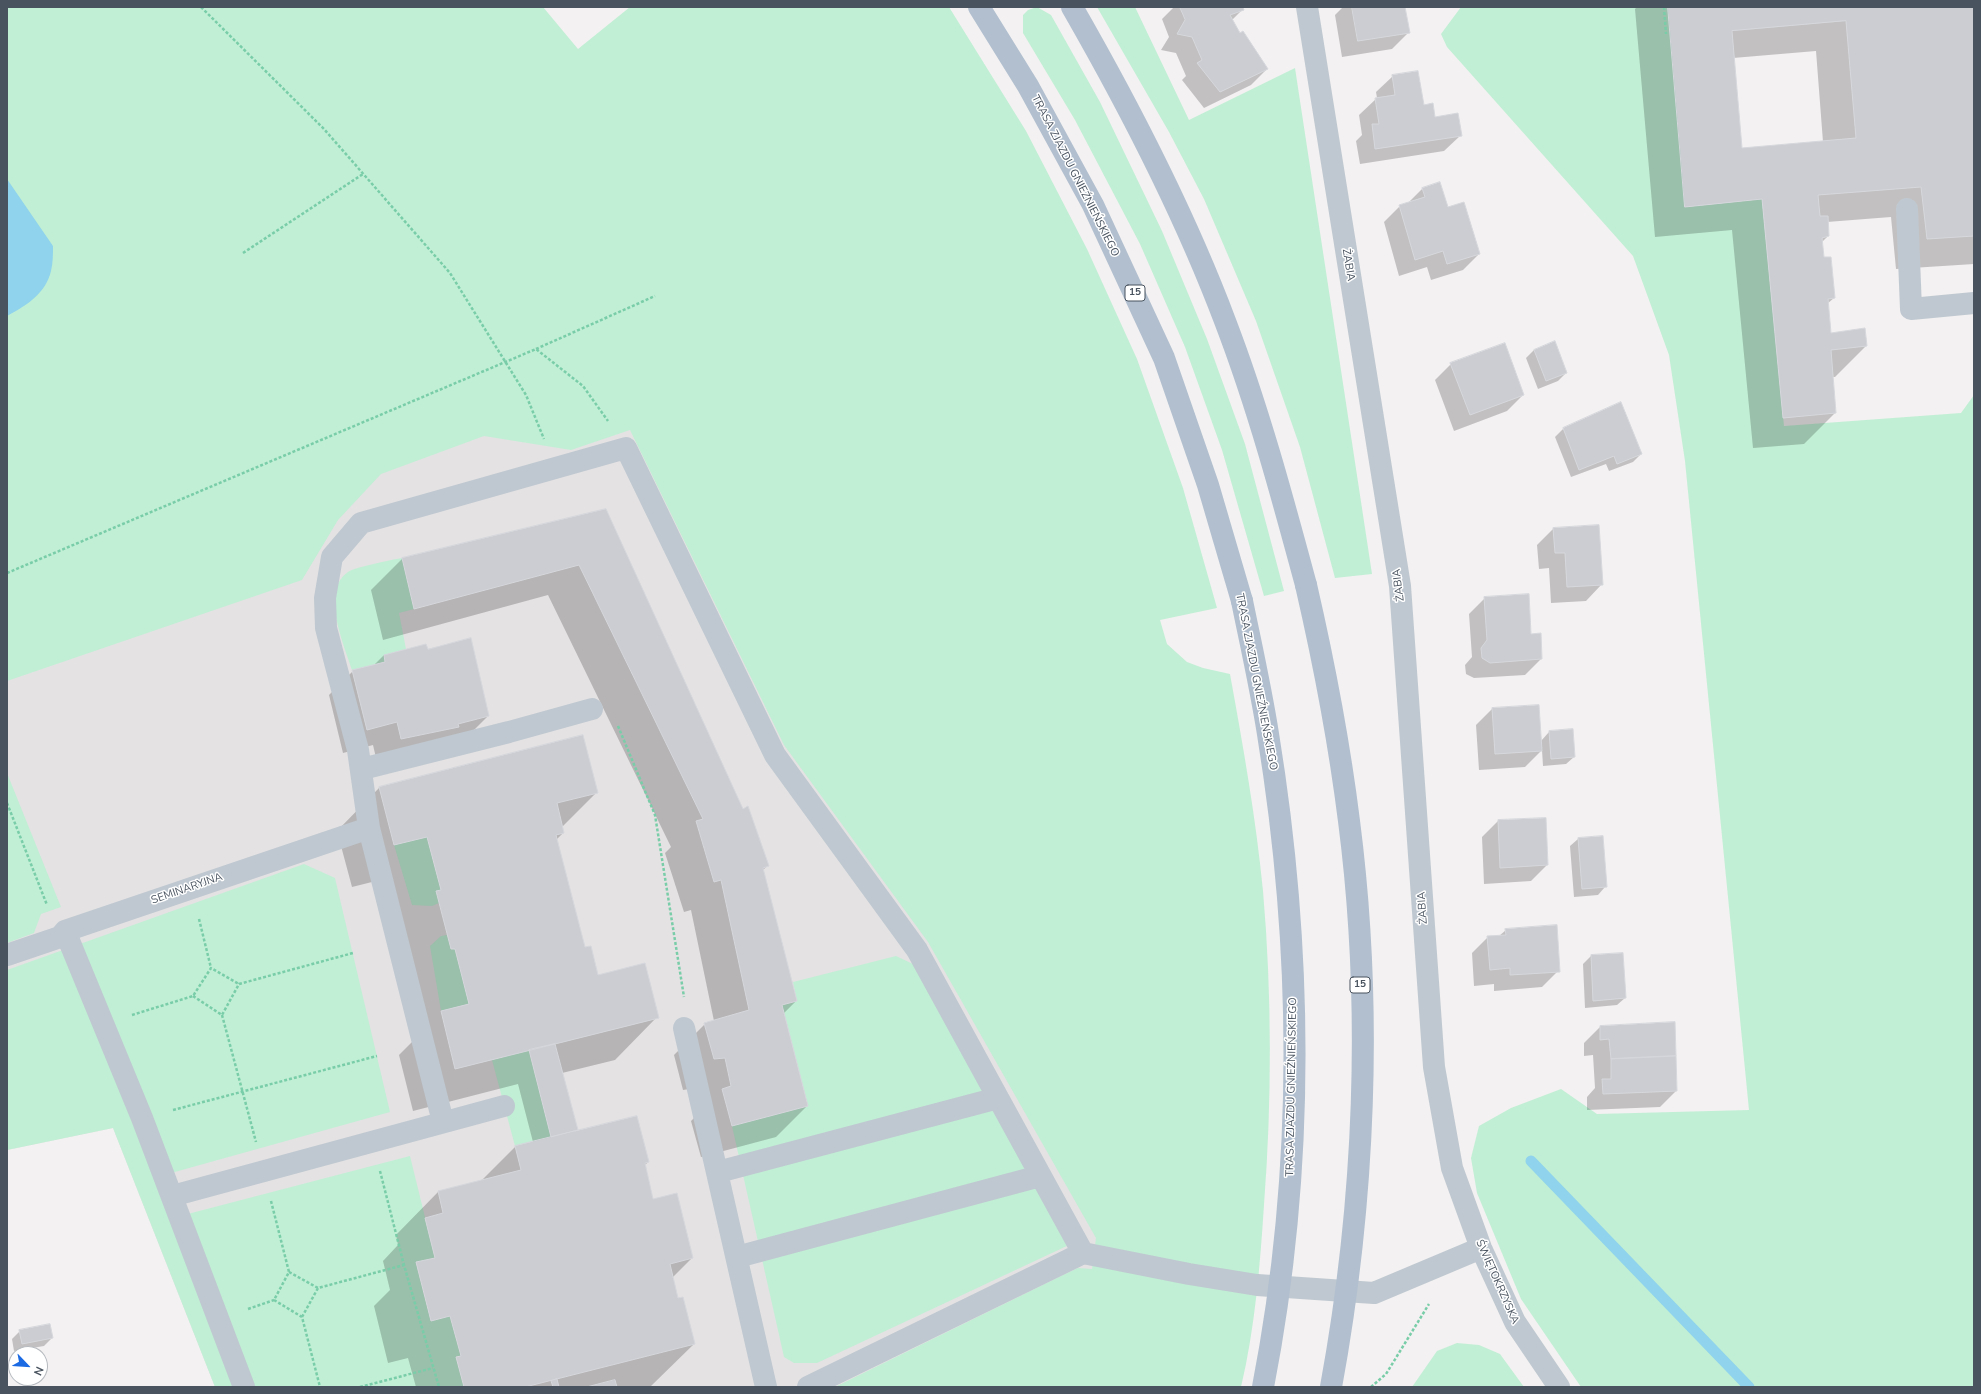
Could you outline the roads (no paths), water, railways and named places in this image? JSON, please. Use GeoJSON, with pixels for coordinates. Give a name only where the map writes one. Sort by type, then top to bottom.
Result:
{"type":"FeatureCollection","features":[{"type":"Feature","properties":{"kind":"main road","name":"TRASA ZJAZDU GNIEŹNIEŃSKIEGO"},"geometry":{"type":"LineString","coordinates":[[979,7],[1028,86],[1086,191],[1164,358],[1208,485],[1242,601],[1268,732],[1281,820],[1292,950],[1295,1021],[1293,1132],[1286,1230],[1263,1387]]}},
{"type":"Feature","properties":{"kind":"main road","name":"15"},"geometry":{"type":"LineString","coordinates":[[1072,7],[1136,124],[1172,195],[1225,320],[1269,449],[1306,585],[1331,702],[1353,858],[1360,952],[1362,1098],[1359,1165],[1350,1261],[1331,1387]]}},
{"type":"Feature","properties":{"kind":"street","name":"ŻABIA"},"geometry":{"type":"LineString","coordinates":[[1307,7],[1400,586],[1434,1068],[1452,1168]]}},
{"type":"Feature","properties":{"kind":"street"},"geometry":{"type":"LineString","coordinates":[[1907,209],[1911,309],[1974,303]]}},
{"type":"Feature","properties":{"kind":"street"},"geometry":{"type":"LineString","coordinates":[[443,1122],[369,828],[362,769],[326,628],[325,598],[332,558],[361,522],[626,448],[775,755],[917,950],[1083,1253]]}},
{"type":"Feature","properties":{"kind":"street"},"geometry":{"type":"LineString","coordinates":[[362,769],[509,732],[592,709]]}},
{"type":"Feature","properties":{"kind":"street","name":"SEMINARYJNA"},"geometry":{"type":"LineString","coordinates":[[7,955],[191,888],[369,828]]}},
{"type":"Feature","properties":{"kind":"street"},"geometry":{"type":"LineString","coordinates":[[63,934],[103,1024],[142,1118],[244,1387]]}},
{"type":"Feature","properties":{"kind":"street"},"geometry":{"type":"LineString","coordinates":[[684,1028],[766,1387]]}},
{"type":"Feature","properties":{"kind":"street"},"geometry":{"type":"LineString","coordinates":[[718,1172],[998,1098]]}},
{"type":"Feature","properties":{"kind":"street"},"geometry":{"type":"LineString","coordinates":[[172,1196],[504,1106]]}},
{"type":"Feature","properties":{"kind":"street","name":"ŚWIĘTOKRZYSKA"},"geometry":{"type":"LineString","coordinates":[[1452,1168],[1481,1248],[1515,1322],[1559,1387]]}},
{"type":"Feature","properties":{"kind":"street"},"geometry":{"type":"LineString","coordinates":[[737,1257],[1040,1176]]}},
{"type":"Feature","properties":{"kind":"street"},"geometry":{"type":"LineString","coordinates":[[808,1387],[1083,1253],[1189,1274],[1257,1285],[1374,1293],[1481,1248]]}},
{"type":"Feature","properties":{"kind":"water"},"geometry":{"type":"Polygon","coordinates":[[[7,179],[53,246],[53,258],[52,268],[45,286],[28,303],[7,316],[7,179]]]}},
{"type":"Feature","properties":{"kind":"waterway"},"geometry":{"type":"LineString","coordinates":[[1531,1161],[1749,1387]]}}]}
